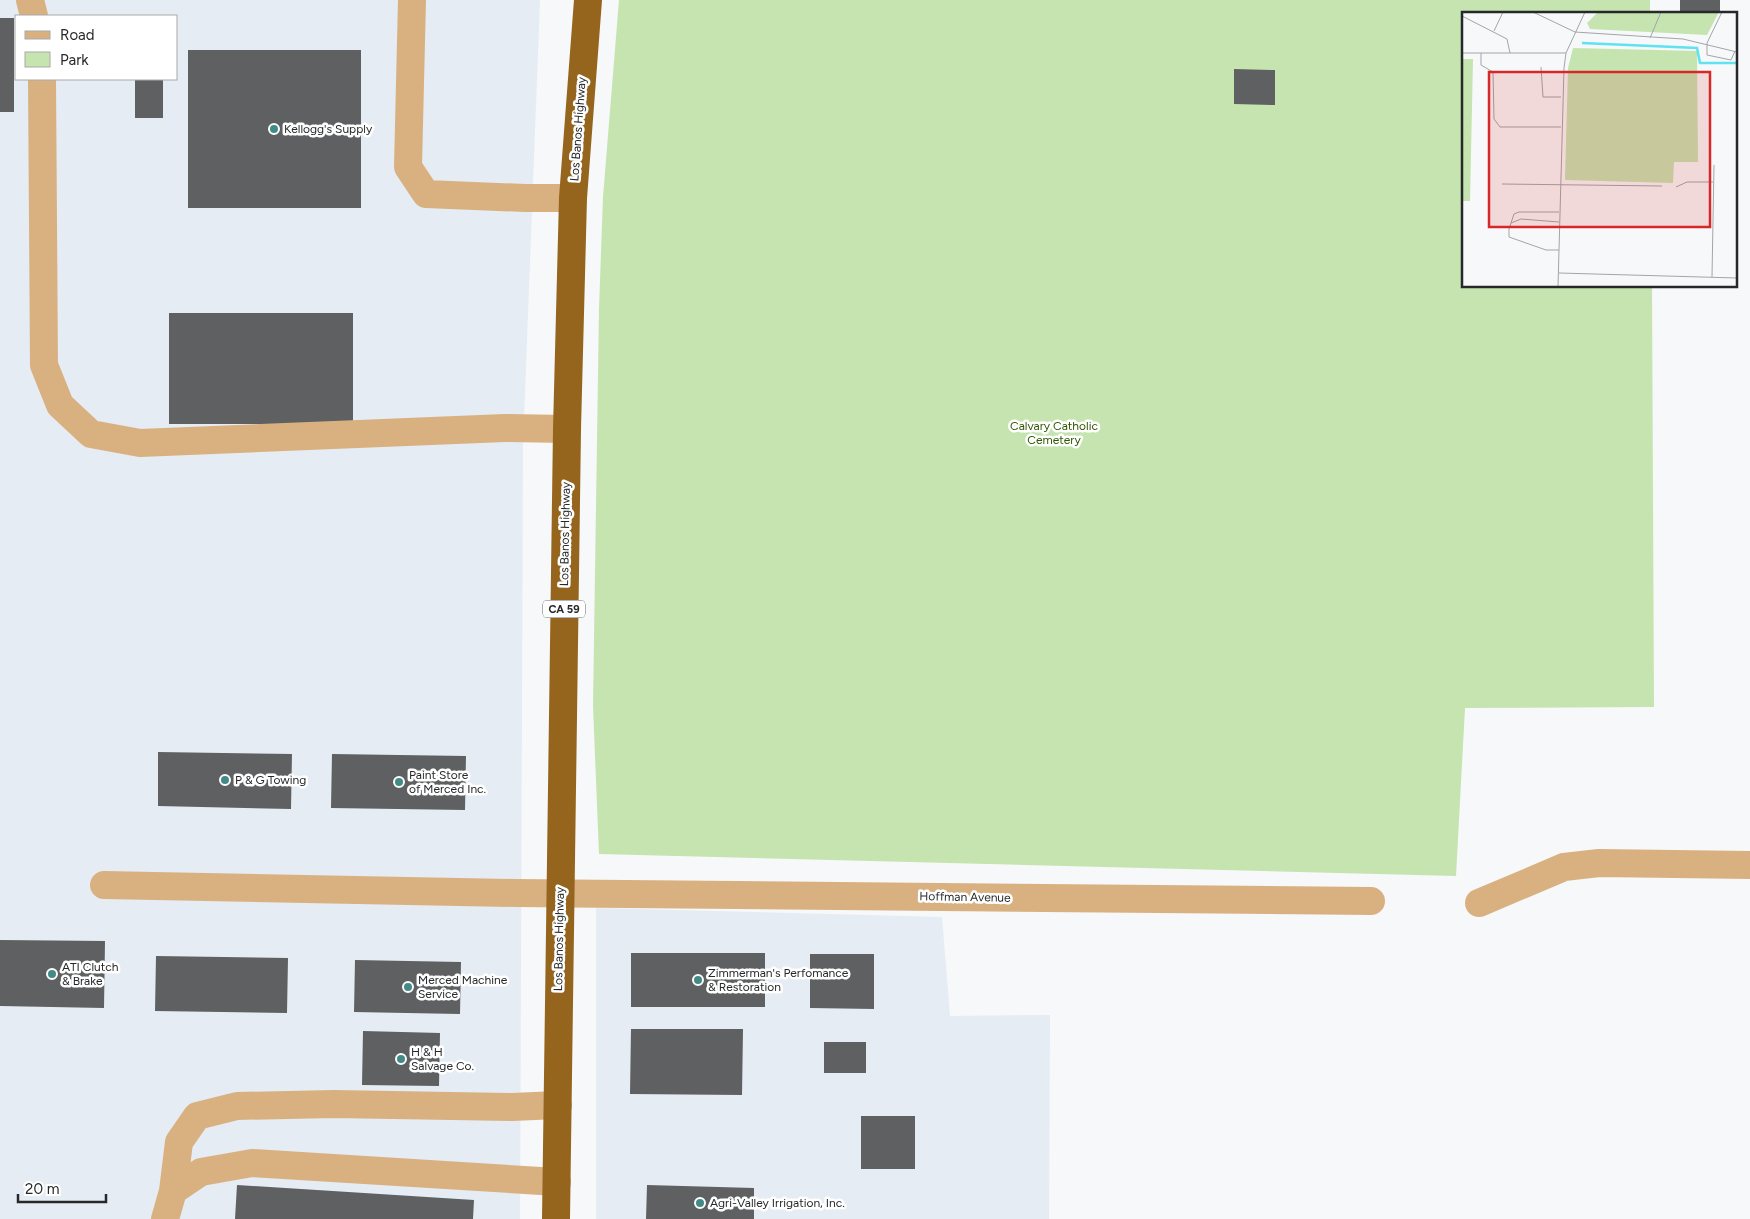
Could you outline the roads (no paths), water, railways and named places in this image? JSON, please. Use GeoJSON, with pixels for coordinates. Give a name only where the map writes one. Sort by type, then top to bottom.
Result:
{"type":"FeatureCollection","features":[{"type":"Feature","properties":{"kind":"highway","name":"Los Banos Highway"},"geometry":{"type":"LineString","coordinates":[[556,1219],[572,198],[588,0]]}},
{"type":"Feature","properties":{"kind":"street"},"geometry":{"type":"LineString","coordinates":[[30,0],[34,15]]}},
{"type":"Feature","properties":{"kind":"street"},"geometry":{"type":"LineString","coordinates":[[412,0],[408,167],[426,194],[572,198]]}},
{"type":"Feature","properties":{"kind":"street"},"geometry":{"type":"LineString","coordinates":[[42,80],[44,365],[60,405],[91,434],[140,443],[505,428],[567,429]]}},
{"type":"Feature","properties":{"kind":"street"},"geometry":{"type":"LineString","coordinates":[[1479,903],[1564,866],[1599,863],[1750,865]]}},
{"type":"Feature","properties":{"kind":"street","name":"Hoffman Avenue"},"geometry":{"type":"LineString","coordinates":[[104,885],[560,894],[1371,901]]}},
{"type":"Feature","properties":{"kind":"street"},"geometry":{"type":"LineString","coordinates":[[165,1219],[174,1191],[179,1142],[197,1116],[237,1106],[334,1104],[512,1107],[558,1105]]}},
{"type":"Feature","properties":{"kind":"street"},"geometry":{"type":"LineString","coordinates":[[174,1191],[201,1172],[252,1163],[557,1182]]}},
{"type":"Feature","properties":{"kind":"place","name":"Kellogg's Supply"},"geometry":{"type":"Point","coordinates":[274,129]}},
{"type":"Feature","properties":{"kind":"place","name":"P & G Towing"},"geometry":{"type":"Point","coordinates":[225,780]}},
{"type":"Feature","properties":{"kind":"place","name":"Paint Store of Merced Inc."},"geometry":{"type":"Point","coordinates":[399,782]}},
{"type":"Feature","properties":{"kind":"place","name":"ATI Clutch & Brake"},"geometry":{"type":"Point","coordinates":[52,974]}},
{"type":"Feature","properties":{"kind":"place","name":"Zimmerman's Perfomance & Restoration"},"geometry":{"type":"Point","coordinates":[698,980]}},
{"type":"Feature","properties":{"kind":"place","name":"Merced Machine Service"},"geometry":{"type":"Point","coordinates":[408,987]}},
{"type":"Feature","properties":{"kind":"place","name":"H & H Salvage Co."},"geometry":{"type":"Point","coordinates":[401,1059]}},
{"type":"Feature","properties":{"kind":"place","name":"Agri-Valley Irrigation, Inc."},"geometry":{"type":"Point","coordinates":[700,1203]}},
{"type":"Feature","properties":{"kind":"park label","name":"Calvary Catholic Cemetery"},"geometry":{"type":"Point","coordinates":[1054,433]}}]}
